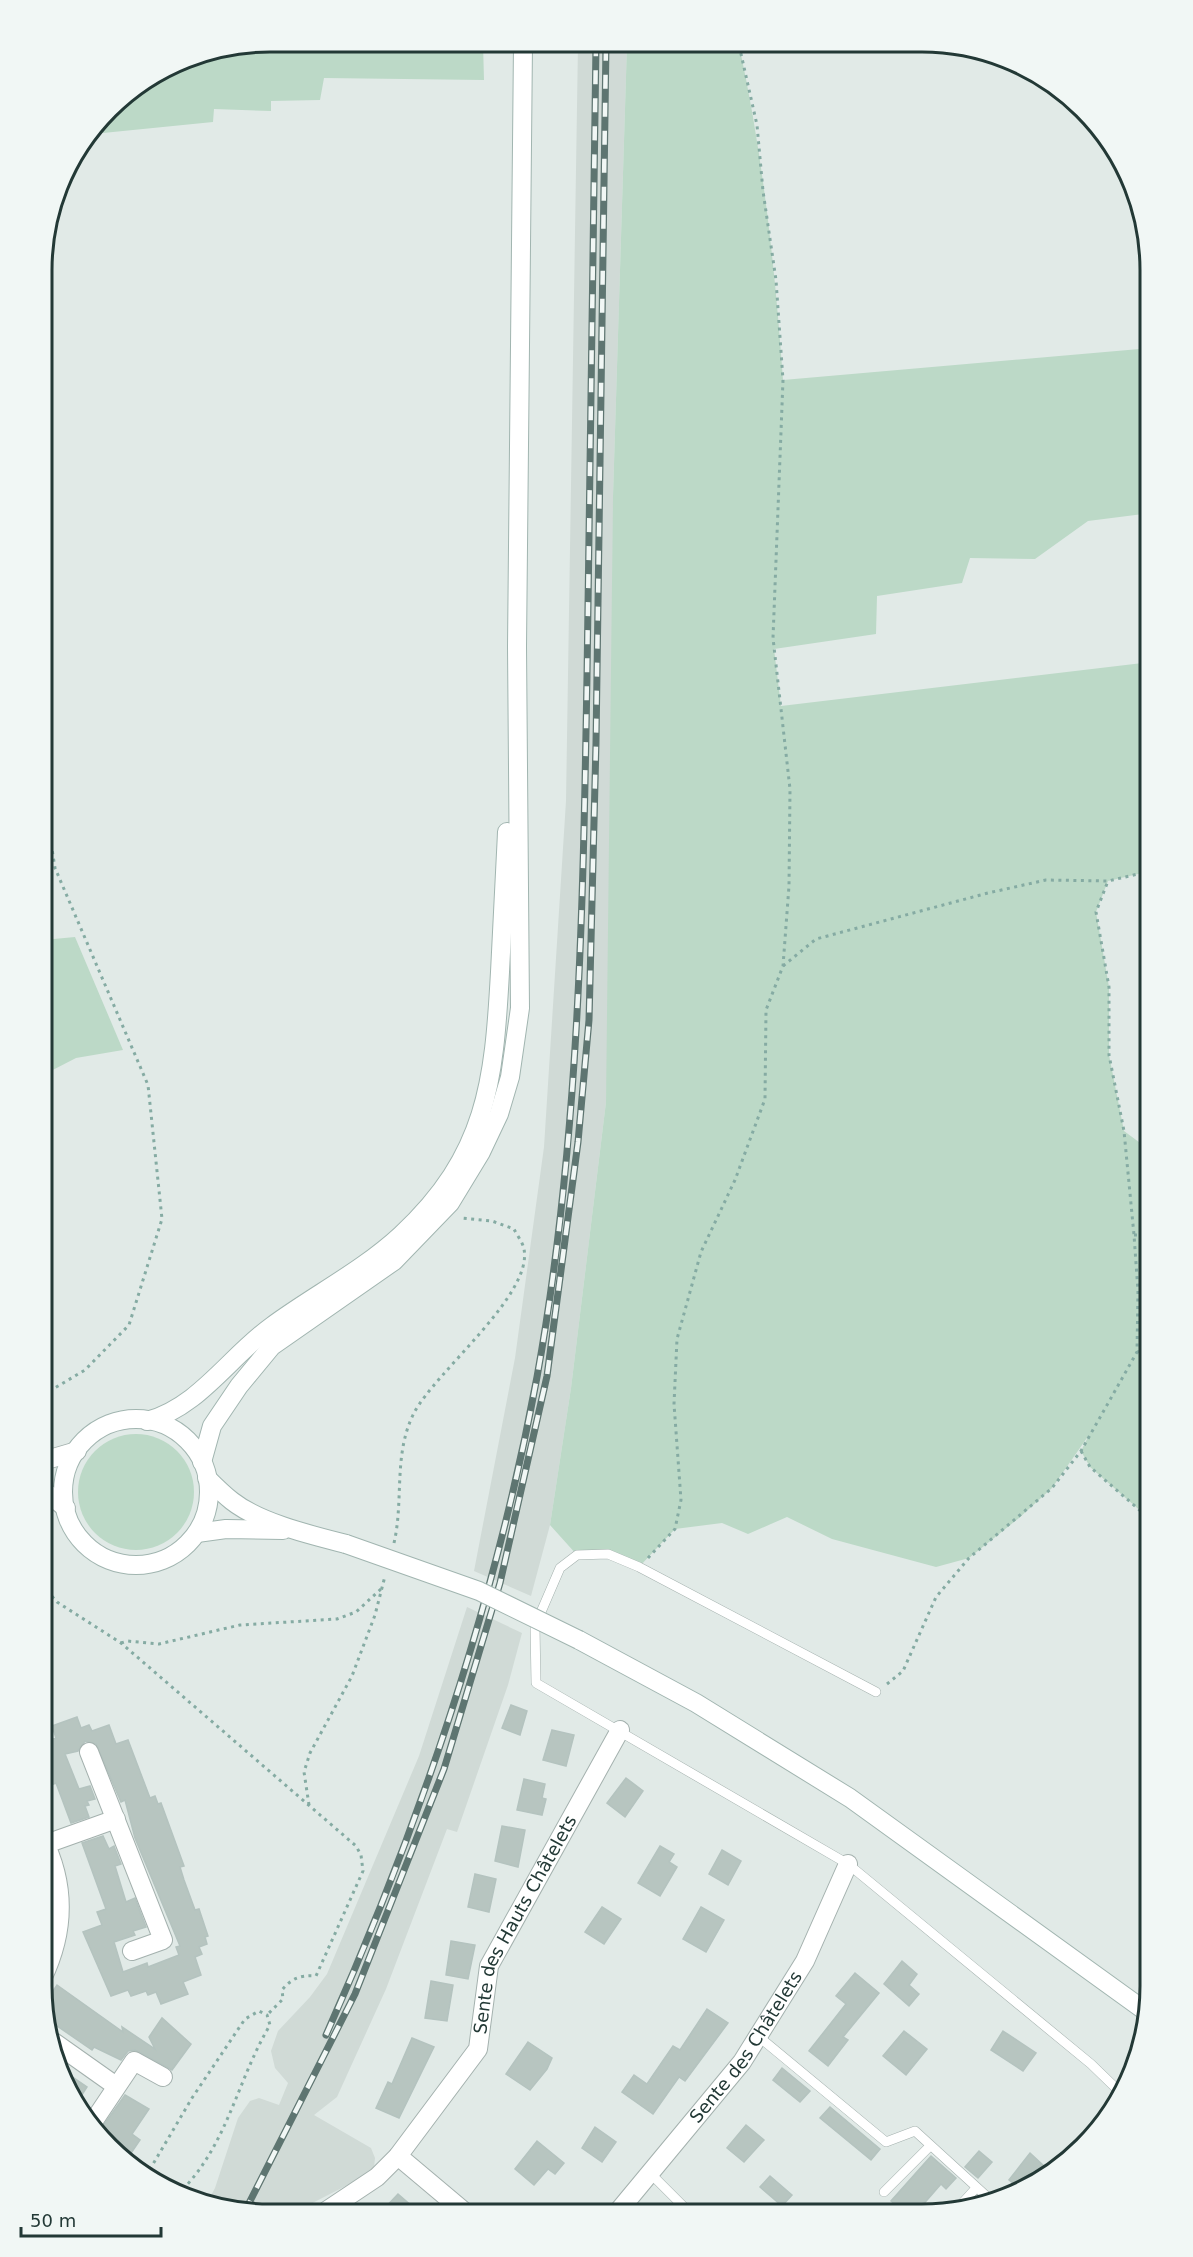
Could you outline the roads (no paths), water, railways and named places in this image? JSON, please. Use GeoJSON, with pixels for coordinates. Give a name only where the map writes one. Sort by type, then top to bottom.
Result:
{"type":"FeatureCollection","features":[{"type":"Feature","properties":{"kind":"main road"},"geometry":{"type":"LineString","coordinates":[[523,52],[517,647],[520,1008],[516,1053],[499,1114],[466,1179],[423,1234],[374,1277],[290,1332],[259,1360],[212,1426],[205,1470],[208,1506],[197,1533],[184,1547],[168,1558],[143,1565],[123,1564],[105,1558],[88,1547],[72,1527],[66,1509],[65,1478],[77,1451],[92,1435],[110,1425],[131,1420],[147,1420],[165,1426],[182,1436],[205,1470],[233,1502],[300,1531],[346,1544],[479,1591],[579,1640],[696,1703],[850,1797],[1140,2007]]}},
{"type":"Feature","properties":{"kind":"main road"},"geometry":{"type":"LineString","coordinates":[[147,1420],[182,1407],[266,1330],[355,1271],[401,1235],[442,1190],[473,1136],[487,1097],[497,1041],[517,647]]}},
{"type":"Feature","properties":{"kind":"main road"},"geometry":{"type":"LineString","coordinates":[[52,1458],[77,1451]]}},
{"type":"Feature","properties":{"kind":"main road"},"geometry":{"type":"LineString","coordinates":[[52,1497],[66,1509]]}},
{"type":"Feature","properties":{"kind":"main road"},"geometry":{"type":"LineString","coordinates":[[197,1533],[236,1529],[300,1531]]}},
{"type":"Feature","properties":{"kind":"main road","name":"Sente des Hauts Châtelets"},"geometry":{"type":"LineString","coordinates":[[336,2204],[377,2177],[398,2156],[478,2049],[489,1966],[620,1730]]}},
{"type":"Feature","properties":{"kind":"main road"},"geometry":{"type":"LineString","coordinates":[[89,1752],[163,1940],[132,1951]]}},
{"type":"Feature","properties":{"kind":"main road"},"geometry":{"type":"LineString","coordinates":[[52,1838],[116,1819]]}},
{"type":"Feature","properties":{"kind":"main road"},"geometry":{"type":"LineString","coordinates":[[52,1860],[57,1872],[61,1899],[57,1940],[52,1953]]}},
{"type":"Feature","properties":{"kind":"main road","name":"Sente des Châtelets"},"geometry":{"type":"LineString","coordinates":[[624,2204],[742,2062],[805,1960],[848,1864]]}},
{"type":"Feature","properties":{"kind":"main road"},"geometry":{"type":"LineString","coordinates":[[63,2053],[116,2086]]}},
{"type":"Feature","properties":{"kind":"main road"},"geometry":{"type":"LineString","coordinates":[[96,2118],[134,2061],[163,2077]]}},
{"type":"Feature","properties":{"kind":"main road"},"geometry":{"type":"LineString","coordinates":[[398,2156],[455,2204]]}},
{"type":"Feature","properties":{"kind":"lane"},"geometry":{"type":"LineString","coordinates":[[876,1692],[639,1567],[608,1554],[577,1556],[560,1568],[535,1626],[536,1683],[848,1864],[1091,2064],[1115,2088]]}},
{"type":"Feature","properties":{"kind":"lane"},"geometry":{"type":"LineString","coordinates":[[758,2036],[886,2142],[915,2131],[985,2195]]}},
{"type":"Feature","properties":{"kind":"lane"},"geometry":{"type":"LineString","coordinates":[[884,2192],[930,2146]]}},
{"type":"Feature","properties":{"kind":"lane"},"geometry":{"type":"LineString","coordinates":[[650,2173],[681,2204]]}},
{"type":"Feature","properties":{"kind":"lane"},"geometry":{"type":"LineString","coordinates":[[965,2200],[976,2188]]}},
{"type":"Feature","properties":{"kind":"railway"},"geometry":{"type":"LineString","coordinates":[[326,2035],[393,1876],[423,1794],[477,1630],[520,1462],[551,1290],[570,1115],[580,939],[587,676],[596,52]]}},
{"type":"Feature","properties":{"kind":"railway"},"geometry":{"type":"LineString","coordinates":[[249,2203],[355,1994],[444,1769],[500,1583],[547,1376],[578,1142],[589,1020],[596,743],[606,52]]}}]}
